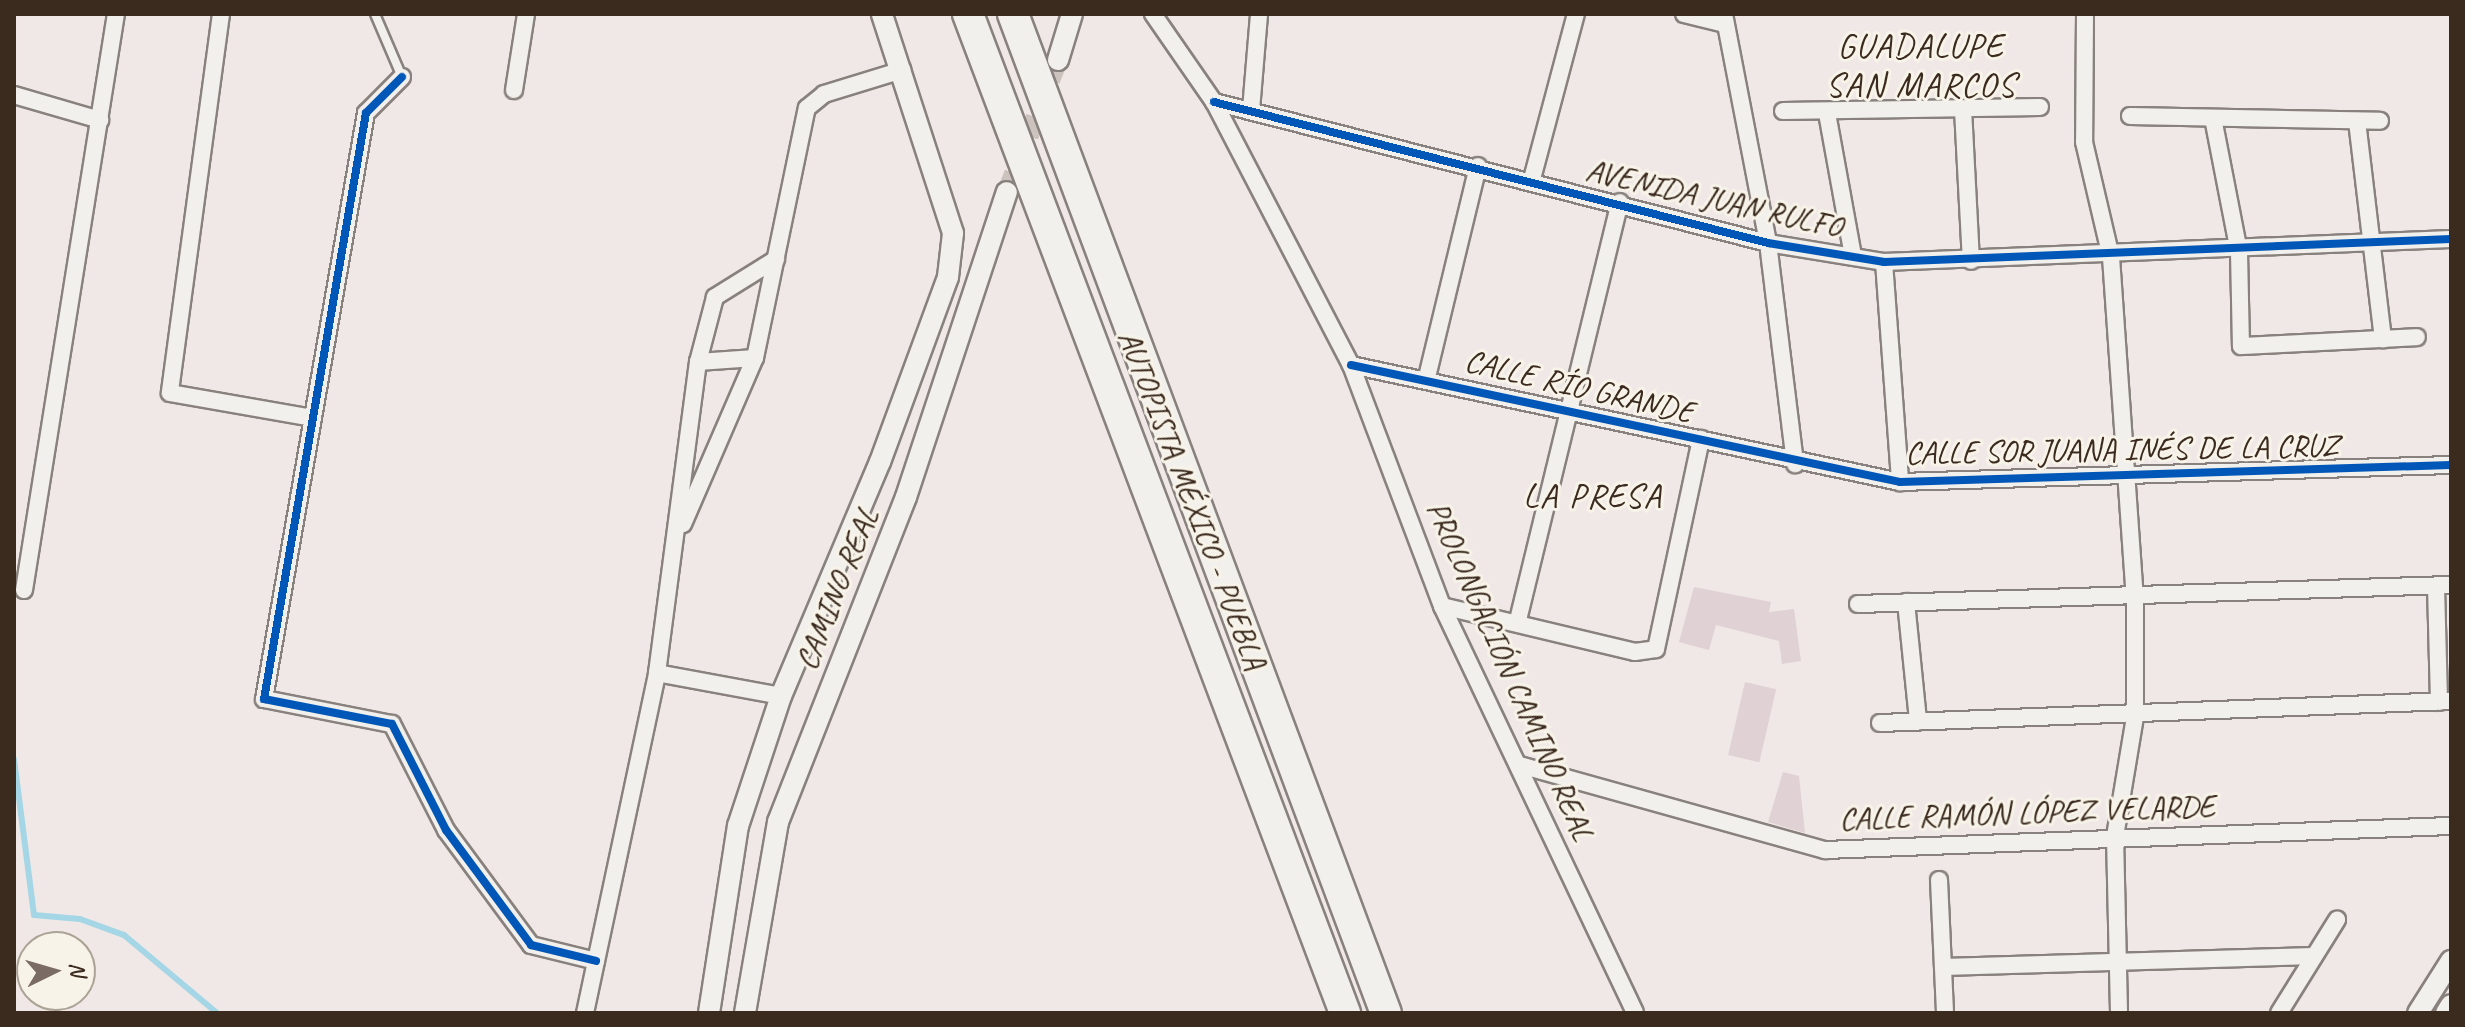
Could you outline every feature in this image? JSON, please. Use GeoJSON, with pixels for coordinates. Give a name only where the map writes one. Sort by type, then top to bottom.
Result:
{"type":"FeatureCollection","features":[{"type":"Feature","properties":{"kind":"highway","name":"AUTOPISTA MÉXICO - PUEBLA"},"geometry":{"type":"LineString","coordinates":[[968,14],[1345,1013]]}},
{"type":"Feature","properties":{"kind":"highway","name":"AUTOPISTA MÉXICO - PUEBLA"},"geometry":{"type":"LineString","coordinates":[[1013,14],[1386,1013]]}},
{"type":"Feature","properties":{"kind":"street"},"geometry":{"type":"LineString","coordinates":[[24,590],[116,14]]}},
{"type":"Feature","properties":{"kind":"street"},"geometry":{"type":"LineString","coordinates":[[221,14],[170,393],[313,418]]}},
{"type":"Feature","properties":{"kind":"street"},"geometry":{"type":"LineString","coordinates":[[514,90],[526,14]]}},
{"type":"Feature","properties":{"kind":"street"},"geometry":{"type":"LineString","coordinates":[[709,1013],[738,826],[781,696],[880,462],[948,277],[953,233],[882,14]]}},
{"type":"Feature","properties":{"kind":"street"},"geometry":{"type":"LineString","coordinates":[[1058,60],[1072,14]]}},
{"type":"Feature","properties":{"kind":"street","name":"PROLONGACIÓN CAMINO REAL"},"geometry":{"type":"LineString","coordinates":[[1153,14],[1214,102],[1351,365],[1442,606],[1635,1013]]}},
{"type":"Feature","properties":{"kind":"street"},"geometry":{"type":"LineString","coordinates":[[1251,110],[1259,14]]}},
{"type":"Feature","properties":{"kind":"street"},"geometry":{"type":"LineString","coordinates":[[1532,179],[1576,14]]}},
{"type":"Feature","properties":{"kind":"street"},"geometry":{"type":"LineString","coordinates":[[1684,14],[1725,19],[1768,243],[1795,464]]}},
{"type":"Feature","properties":{"kind":"street"},"geometry":{"type":"LineString","coordinates":[[2085,14],[2084,142],[2111,257],[2123,476],[2135,598],[2135,717],[2115,836],[2119,1013]]}},
{"type":"Feature","properties":{"kind":"street"},"geometry":{"type":"LineString","coordinates":[[674,544],[755,358],[807,108],[824,94],[902,70]]}},
{"type":"Feature","properties":{"kind":"street"},"geometry":{"type":"LineString","coordinates":[[402,77],[366,113],[264,699],[392,724],[446,830],[531,945],[596,961]]}},
{"type":"Feature","properties":{"kind":"street"},"geometry":{"type":"LineString","coordinates":[[14,95],[100,120]]}},
{"type":"Feature","properties":{"kind":"street","name":"AVENIDA JUAN RULFO"},"geometry":{"type":"LineString","coordinates":[[1214,102],[1532,179],[1768,243],[1884,262],[2239,252],[2451,239]]}},
{"type":"Feature","properties":{"kind":"street"},"geometry":{"type":"LineString","coordinates":[[1783,111],[1827,113],[2040,107]]}},
{"type":"Feature","properties":{"kind":"street"},"geometry":{"type":"LineString","coordinates":[[1963,109],[1971,261]]}},
{"type":"Feature","properties":{"kind":"street"},"geometry":{"type":"LineString","coordinates":[[1827,113],[1853,256]]}},
{"type":"Feature","properties":{"kind":"street"},"geometry":{"type":"LineString","coordinates":[[2130,116],[2380,121]]}},
{"type":"Feature","properties":{"kind":"street"},"geometry":{"type":"LineString","coordinates":[[2213,118],[2239,252],[2241,346],[2417,337]]}},
{"type":"Feature","properties":{"kind":"street"},"geometry":{"type":"LineString","coordinates":[[2357,121],[2376,246],[2383,339]]}},
{"type":"Feature","properties":{"kind":"street"},"geometry":{"type":"LineString","coordinates":[[1427,377],[1478,166]]}},
{"type":"Feature","properties":{"kind":"street","name":"CAMINO REAL"},"geometry":{"type":"LineString","coordinates":[[745,1013],[778,822],[906,497],[1007,192]]}},
{"type":"Feature","properties":{"kind":"street"},"geometry":{"type":"LineString","coordinates":[[1518,620],[1565,409],[1620,202]]}},
{"type":"Feature","properties":{"kind":"street"},"geometry":{"type":"LineString","coordinates":[[585,1013],[657,673],[698,362],[715,297],[776,259]]}},
{"type":"Feature","properties":{"kind":"street"},"geometry":{"type":"LineString","coordinates":[[1884,262],[1900,482]]}},
{"type":"Feature","properties":{"kind":"street"},"geometry":{"type":"LineString","coordinates":[[698,362],[755,358]]}},
{"type":"Feature","properties":{"kind":"street","name":"CALLE RÍO GRANDE"},"geometry":{"type":"LineString","coordinates":[[1351,365],[1427,377],[1701,439],[1795,464]]}},
{"type":"Feature","properties":{"kind":"street"},"geometry":{"type":"LineString","coordinates":[[1442,606],[1518,620],[1635,652],[1656,649],[1701,439]]}},
{"type":"Feature","properties":{"kind":"street","name":"CALLE SOR JUANA INÉS DE LA CRUZ"},"geometry":{"type":"LineString","coordinates":[[1795,464],[1900,482],[2451,465]]}},
{"type":"Feature","properties":{"kind":"street"},"geometry":{"type":"LineString","coordinates":[[1858,604],[2135,598],[2443,585],[2445,701],[2135,717],[1880,723]]}},
{"type":"Feature","properties":{"kind":"street"},"geometry":{"type":"LineString","coordinates":[[1906,602],[1918,721]]}},
{"type":"Feature","properties":{"kind":"street"},"geometry":{"type":"LineString","coordinates":[[657,673],[781,696]]}},
{"type":"Feature","properties":{"kind":"street","name":"CALLE RAMÓN LÓPEZ VELARDE"},"geometry":{"type":"LineString","coordinates":[[1520,765],[1825,850],[2115,836],[2451,826]]}},
{"type":"Feature","properties":{"kind":"street"},"geometry":{"type":"LineString","coordinates":[[1939,880],[1945,1013]]}},
{"type":"Feature","properties":{"kind":"street"},"geometry":{"type":"LineString","coordinates":[[2279,1013],[2337,920]]}},
{"type":"Feature","properties":{"kind":"street"},"geometry":{"type":"LineString","coordinates":[[1943,967],[2314,956]]}},
{"type":"Feature","properties":{"kind":"street"},"geometry":{"type":"LineString","coordinates":[[2418,1013],[2451,961]]}},
{"type":"Feature","properties":{"kind":"street"},"geometry":{"type":"LineString","coordinates":[[2446,1013],[2451,1005]]}},
{"type":"Feature","properties":{"kind":"lane"},"geometry":{"type":"LineString","coordinates":[[375,14],[402,77]]}},
{"type":"Feature","properties":{"kind":"building"},"geometry":{"type":"Polygon","coordinates":[[[1694,587],[1771,602],[1769,612],[1794,609],[1801,661],[1782,664],[1779,641],[1716,625],[1709,650],[1679,642],[1694,587]]]}},
{"type":"Feature","properties":{"kind":"building"},"geometry":{"type":"Polygon","coordinates":[[[1745,682],[1776,689],[1759,762],[1728,755],[1745,682]]]}},
{"type":"Feature","properties":{"kind":"building"},"geometry":{"type":"Polygon","coordinates":[[[1783,772],[1799,776],[1805,833],[1768,822],[1783,772]]]}},
{"type":"Feature","properties":{"kind":"waterway"},"geometry":{"type":"LineString","coordinates":[[14,759],[34,915],[80,919],[124,935],[217,1013]]}},
{"type":"Feature","properties":{"kind":"tunnel"},"geometry":{"type":"LineString","coordinates":[[1007,192],[1058,60]]}},
{"type":"Feature","properties":{"kind":"cycle path"},"geometry":{"type":"LineString","coordinates":[[402,77],[366,113],[264,699],[392,724],[446,830],[531,945],[596,961]]}},
{"type":"Feature","properties":{"kind":"cycle path"},"geometry":{"type":"LineString","coordinates":[[1214,102],[1768,243],[1884,262],[2451,239]]}},
{"type":"Feature","properties":{"kind":"cycle path"},"geometry":{"type":"LineString","coordinates":[[1351,365],[1900,482],[2451,465]]}},
{"type":"Feature","properties":{"kind":"district","name":"GUADALUPE SAN MARCOS"},"geometry":{"type":"Point","coordinates":[1921,64]}},
{"type":"Feature","properties":{"kind":"district","name":"LA PRESA"},"geometry":{"type":"Point","coordinates":[1593,496]}}]}
